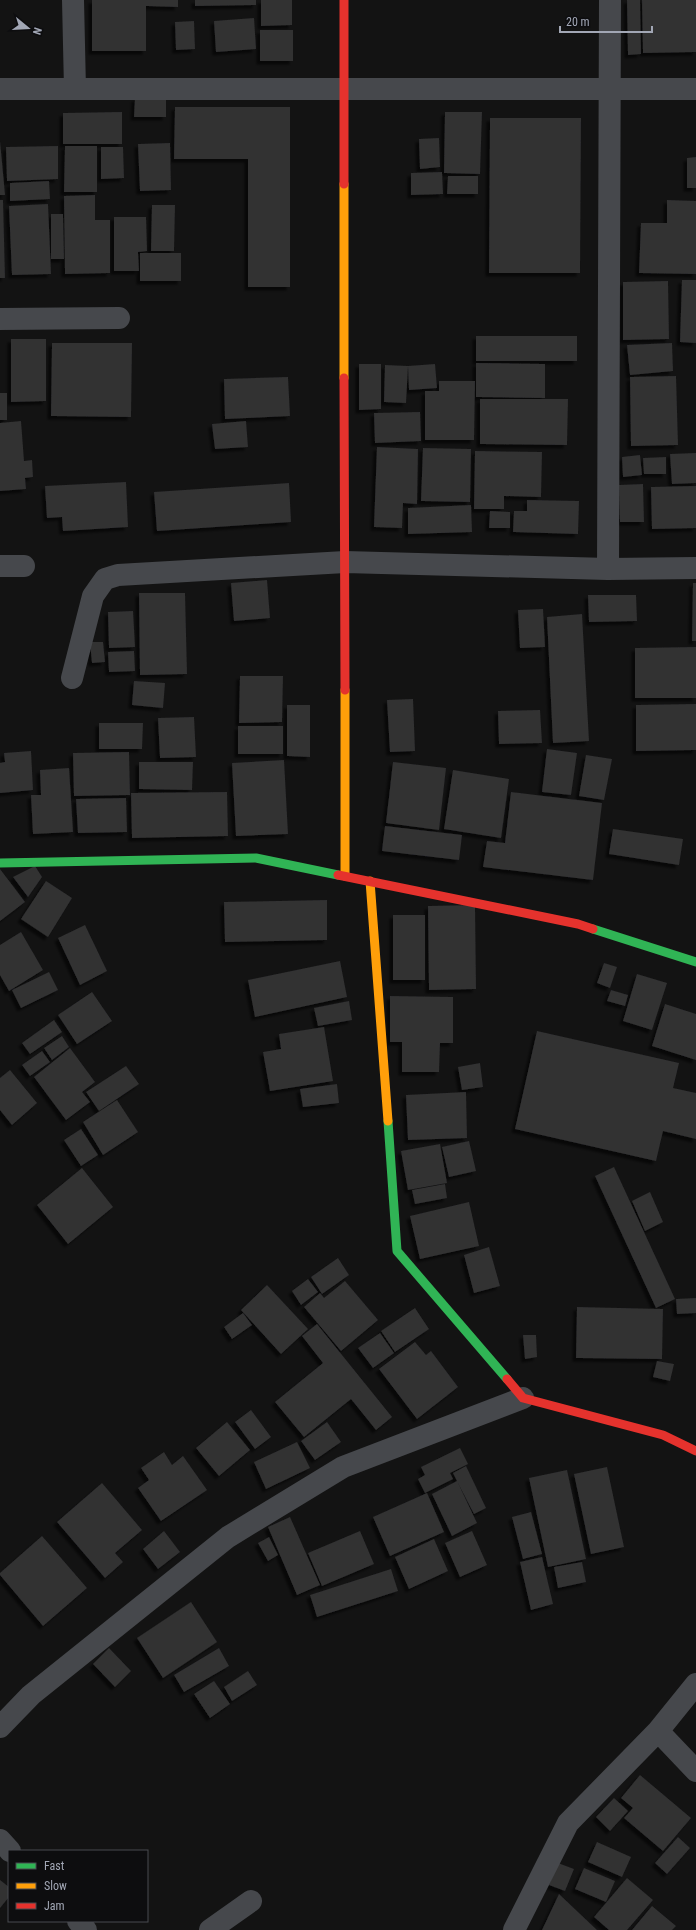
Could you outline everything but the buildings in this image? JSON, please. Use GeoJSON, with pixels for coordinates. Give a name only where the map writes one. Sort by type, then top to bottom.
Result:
{"type":"FeatureCollection","features":[{"type":"Feature","properties":{"kind":"street"},"geometry":{"type":"LineString","coordinates":[[73,0],[75,89]]}},
{"type":"Feature","properties":{"kind":"street"},"geometry":{"type":"LineString","coordinates":[[344,0],[345,876]]}},
{"type":"Feature","properties":{"kind":"street"},"geometry":{"type":"LineString","coordinates":[[608,569],[610,0]]}},
{"type":"Feature","properties":{"kind":"street"},"geometry":{"type":"LineString","coordinates":[[0,89],[696,89]]}},
{"type":"Feature","properties":{"kind":"street"},"geometry":{"type":"LineString","coordinates":[[0,319],[119,318]]}},
{"type":"Feature","properties":{"kind":"street"},"geometry":{"type":"LineString","coordinates":[[72,678],[92,596],[105,579],[118,575],[345,562],[608,569],[696,568]]}},
{"type":"Feature","properties":{"kind":"street"},"geometry":{"type":"LineString","coordinates":[[0,566],[24,566]]}},
{"type":"Feature","properties":{"kind":"street"},"geometry":{"type":"LineString","coordinates":[[0,863],[256,858],[578,924],[696,962]]}},
{"type":"Feature","properties":{"kind":"street"},"geometry":{"type":"LineString","coordinates":[[370,881],[397,1251],[523,1398],[663,1435],[696,1451]]}},
{"type":"Feature","properties":{"kind":"street"},"geometry":{"type":"LineString","coordinates":[[0,1727],[31,1695],[228,1537],[343,1468],[523,1398]]}},
{"type":"Feature","properties":{"kind":"street"},"geometry":{"type":"LineString","coordinates":[[514,1930],[568,1823],[658,1731],[696,1684]]}},
{"type":"Feature","properties":{"kind":"street"},"geometry":{"type":"LineString","coordinates":[[658,1731],[696,1771]]}},
{"type":"Feature","properties":{"kind":"street"},"geometry":{"type":"LineString","coordinates":[[0,1840],[9,1850]]}},
{"type":"Feature","properties":{"kind":"street"},"geometry":{"type":"LineString","coordinates":[[210,1930],[251,1901]]}},
{"type":"Feature","properties":{"kind":"street"},"geometry":{"type":"LineString","coordinates":[[79,1922],[86,1930]]}},
{"type":"Feature","properties":{"kind":"traffic: fast"},"geometry":{"type":"LineString","coordinates":[[0,863],[256,858],[338,875]]}},
{"type":"Feature","properties":{"kind":"traffic: fast"},"geometry":{"type":"LineString","coordinates":[[593,929],[696,962]]}},
{"type":"Feature","properties":{"kind":"traffic: fast"},"geometry":{"type":"LineString","coordinates":[[388,1121],[397,1251],[507,1379]]}},
{"type":"Feature","properties":{"kind":"traffic: slow"},"geometry":{"type":"LineString","coordinates":[[344,184],[344,378]]}},
{"type":"Feature","properties":{"kind":"traffic: slow"},"geometry":{"type":"LineString","coordinates":[[345,690],[345,876]]}},
{"type":"Feature","properties":{"kind":"traffic: slow"},"geometry":{"type":"LineString","coordinates":[[370,881],[388,1121]]}},
{"type":"Feature","properties":{"kind":"traffic: jam"},"geometry":{"type":"LineString","coordinates":[[344,0],[344,184]]}},
{"type":"Feature","properties":{"kind":"traffic: jam"},"geometry":{"type":"LineString","coordinates":[[344,378],[345,690]]}},
{"type":"Feature","properties":{"kind":"traffic: jam"},"geometry":{"type":"LineString","coordinates":[[338,875],[578,924],[593,929]]}},
{"type":"Feature","properties":{"kind":"traffic: jam"},"geometry":{"type":"LineString","coordinates":[[507,1379],[523,1398],[663,1435],[696,1451]]}}]}
